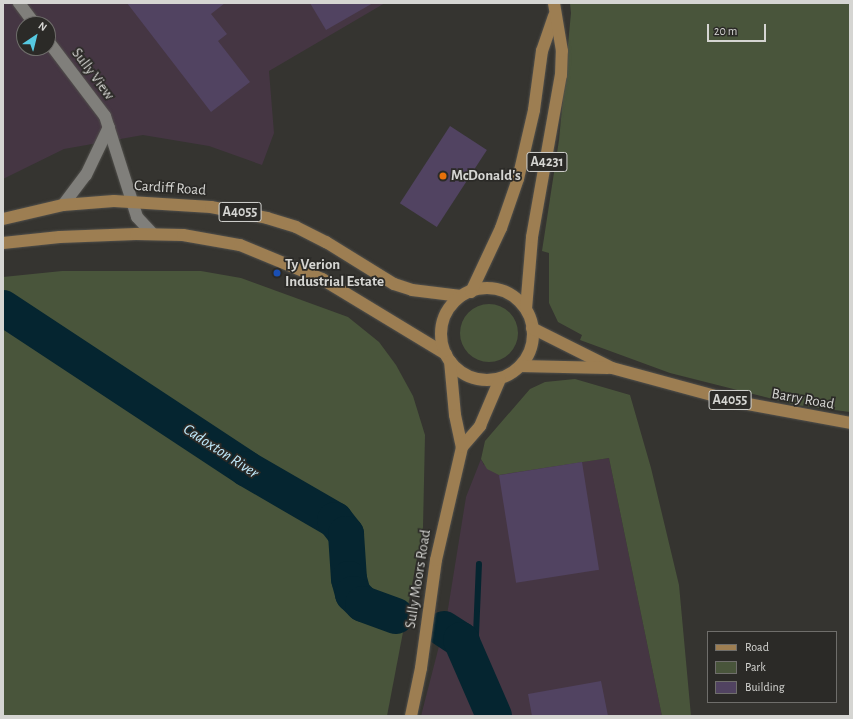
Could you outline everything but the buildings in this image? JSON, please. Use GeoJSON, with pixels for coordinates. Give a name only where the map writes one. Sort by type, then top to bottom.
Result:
{"type":"FeatureCollection","features":[{"type":"Feature","properties":{"kind":"main road","name":"A4231"},"geometry":{"type":"LineString","coordinates":[[466,294],[501,228],[518,179],[534,110],[542,51],[554,9]]}},
{"type":"Feature","properties":{"kind":"main road","name":"A4231"},"geometry":{"type":"LineString","coordinates":[[526,310],[532,237],[561,75],[562,51],[554,9]]}},
{"type":"Feature","properties":{"kind":"main road","name":"Cardiff Road"},"geometry":{"type":"LineString","coordinates":[[3,219],[63,205],[132,200],[211,207],[268,218],[296,227],[326,242],[394,284],[412,290],[466,294]]}},
{"type":"Feature","properties":{"kind":"main road","name":"A4055"},"geometry":{"type":"LineString","coordinates":[[3,243],[90,235],[153,234],[183,235],[240,245],[284,261],[359,299],[448,357]]}},
{"type":"Feature","properties":{"kind":"main road"},"geometry":{"type":"LineString","coordinates":[[495,289],[508,293],[526,310],[532,328],[531,348],[520,366],[500,379],[474,378],[464,374],[448,357],[443,344],[443,324],[453,304],[466,294],[495,289]]}},
{"type":"Feature","properties":{"kind":"main road","name":"Barry Road"},"geometry":{"type":"LineString","coordinates":[[532,328],[612,368],[737,402],[850,423]]}},
{"type":"Feature","properties":{"kind":"main road","name":"Sully Moors Road"},"geometry":{"type":"LineString","coordinates":[[411,716],[421,668],[436,560],[462,447],[455,415],[448,357]]}},
{"type":"Feature","properties":{"kind":"main road","name":"Barry Road"},"geometry":{"type":"LineString","coordinates":[[520,366],[612,368]]}},
{"type":"Feature","properties":{"kind":"main road","name":"Sully Moors Road"},"geometry":{"type":"LineString","coordinates":[[462,447],[480,426],[500,379]]}},
{"type":"Feature","properties":{"kind":"street"},"geometry":{"type":"LineString","coordinates":[[19,3],[29,16]]}},
{"type":"Feature","properties":{"kind":"street","name":"Sully View"},"geometry":{"type":"LineString","coordinates":[[56,52],[105,116],[137,217],[153,234]]}},
{"type":"Feature","properties":{"kind":"street"},"geometry":{"type":"LineString","coordinates":[[63,205],[86,175],[109,127]]}},
{"type":"Feature","properties":{"kind":"shaded area"},"geometry":{"type":"Polygon","coordinates":[[[3,3],[385,3],[269,71],[274,133],[262,165],[209,146],[143,135],[64,149],[3,179],[3,3]]]}},
{"type":"Feature","properties":{"kind":"shaded area"},"geometry":{"type":"Polygon","coordinates":[[[609,458],[662,716],[421,716],[447,615],[466,497],[481,459],[484,465],[582,462],[609,458]]]}},
{"type":"Feature","properties":{"kind":"green space"},"geometry":{"type":"Polygon","coordinates":[[[570,3],[850,3],[850,412],[796,405],[670,373],[580,340],[582,335],[558,322],[549,303],[549,253],[542,251],[559,140],[571,13],[570,3]]]}},
{"type":"Feature","properties":{"kind":"green space"},"geometry":{"type":"Polygon","coordinates":[[[62,271],[201,271],[241,278],[348,317],[379,342],[396,365],[413,396],[425,435],[423,527],[387,716],[3,716],[3,277],[62,271]]]}},
{"type":"Feature","properties":{"kind":"green space"},"geometry":{"type":"Polygon","coordinates":[[[489,304],[505,309],[513,317],[518,333],[513,349],[505,357],[489,362],[473,357],[465,349],[460,333],[465,317],[473,309],[489,304]]]}},
{"type":"Feature","properties":{"kind":"green space"},"geometry":{"type":"Polygon","coordinates":[[[575,379],[630,395],[651,468],[679,585],[691,716],[662,716],[609,458],[499,475],[487,469],[481,459],[485,441],[530,389],[545,382],[575,379]]]}},
{"type":"Feature","properties":{"kind":"waterway","name":"Cadoxton River"},"geometry":{"type":"LineString","coordinates":[[3,308],[247,469],[335,520],[346,534],[349,579],[353,594],[363,604],[396,616]]}},
{"type":"Feature","properties":{"kind":"waterway"},"geometry":{"type":"LineString","coordinates":[[474,674],[478,648],[476,635],[479,564]]}},
{"type":"Feature","properties":{"kind":"waterway","name":"Cadoxton River"},"geometry":{"type":"LineString","coordinates":[[444,629],[461,640],[494,716]]}},
{"type":"Feature","properties":{"kind":"place","name":"McDonald's"},"geometry":{"type":"Point","coordinates":[443,176]}},
{"type":"Feature","properties":{"kind":"place","name":"Ty Verion Industrial Estate"},"geometry":{"type":"Point","coordinates":[277,273]}}]}
